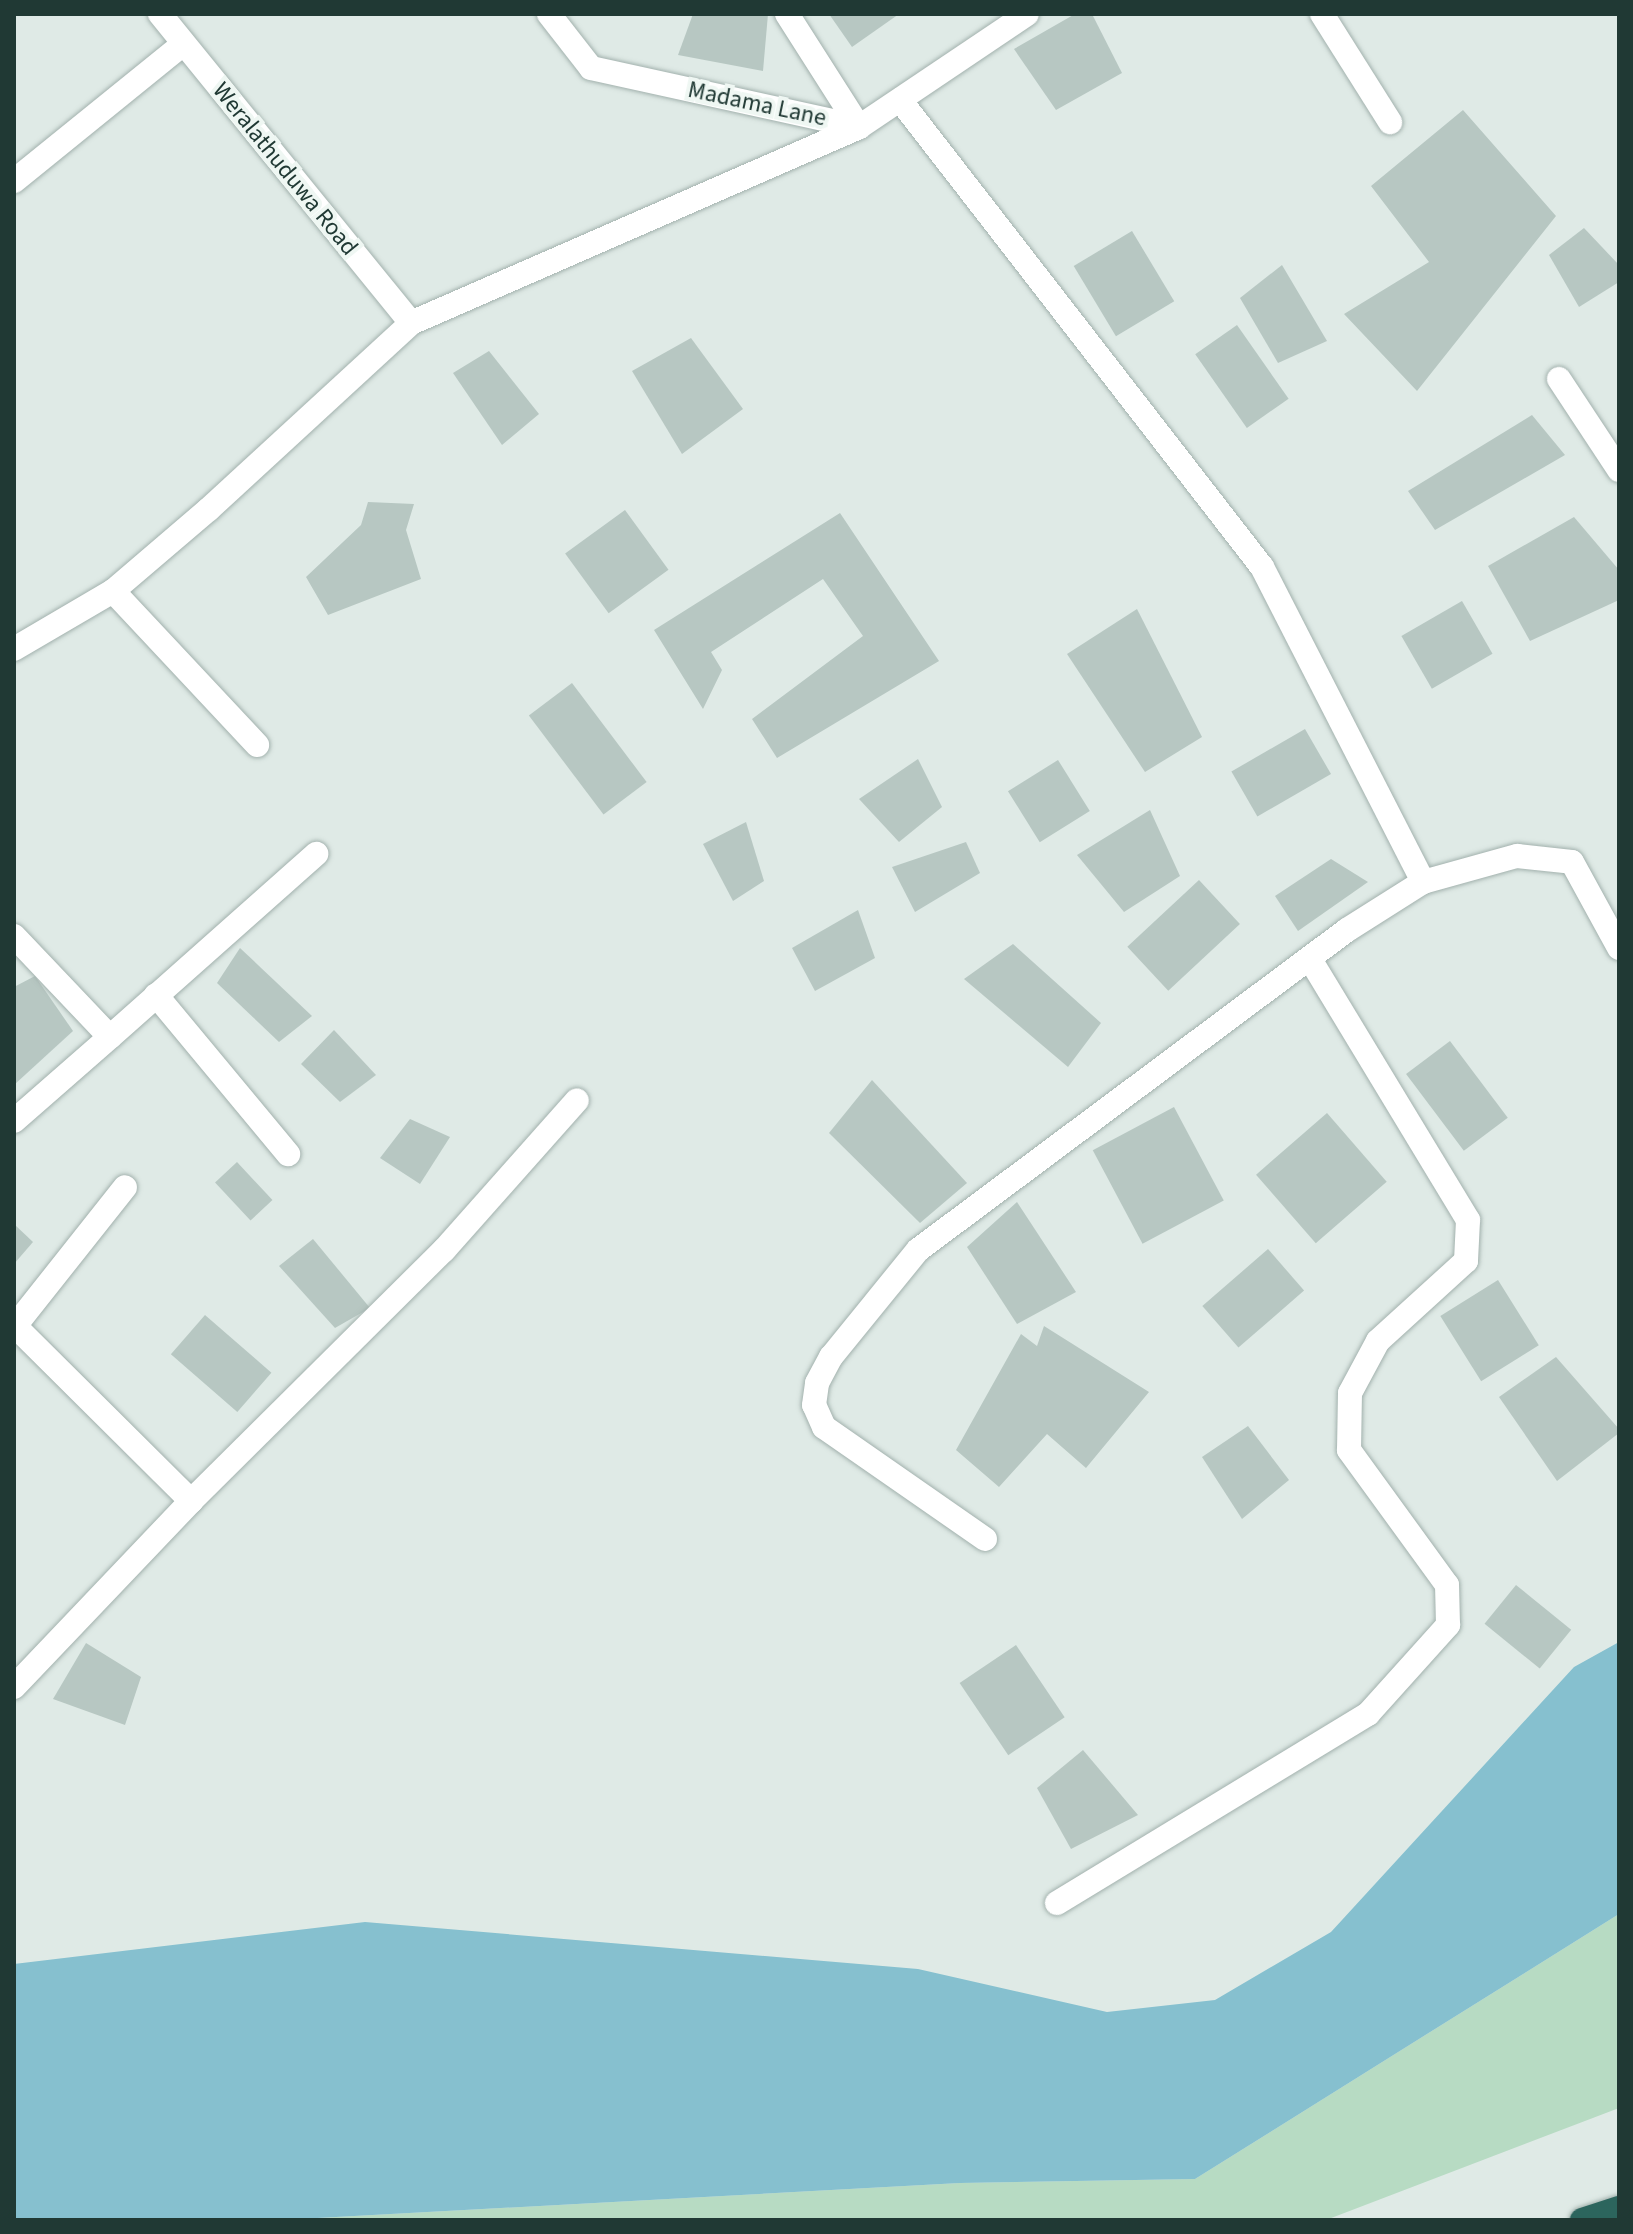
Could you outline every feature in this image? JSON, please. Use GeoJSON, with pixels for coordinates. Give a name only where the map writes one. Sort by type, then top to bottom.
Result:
{"type":"FeatureCollection","features":[{"type":"Feature","properties":{"kind":"highway"},"geometry":{"type":"LineString","coordinates":[[1582,2220],[1619,2208]]}},
{"type":"Feature","properties":{"kind":"street","name":"Weralathuduwa Road"},"geometry":{"type":"LineString","coordinates":[[160,14],[411,323]]}},
{"type":"Feature","properties":{"kind":"street","name":"Madama Lane"},"geometry":{"type":"LineString","coordinates":[[549,14],[591,68],[859,127]]}},
{"type":"Feature","properties":{"kind":"street","name":"Madama Lane"},"geometry":{"type":"LineString","coordinates":[[787,14],[859,127]]}},
{"type":"Feature","properties":{"kind":"street"},"geometry":{"type":"LineString","coordinates":[[14,649],[113,591],[209,509],[411,323],[859,127],[1027,14]]}},
{"type":"Feature","properties":{"kind":"street"},"geometry":{"type":"LineString","coordinates":[[1322,14],[1390,122]]}},
{"type":"Feature","properties":{"kind":"street"},"geometry":{"type":"LineString","coordinates":[[14,181],[183,44]]}},
{"type":"Feature","properties":{"kind":"street"},"geometry":{"type":"LineString","coordinates":[[900,100],[1262,567],[1423,882]]}},
{"type":"Feature","properties":{"kind":"street"},"geometry":{"type":"LineString","coordinates":[[1559,379],[1619,470]]}},
{"type":"Feature","properties":{"kind":"street"},"geometry":{"type":"LineString","coordinates":[[113,591],[257,745]]}},
{"type":"Feature","properties":{"kind":"street"},"geometry":{"type":"LineString","coordinates":[[14,1121],[316,854]]}},
{"type":"Feature","properties":{"kind":"street"},"geometry":{"type":"LineString","coordinates":[[985,1539],[824,1427],[814,1405],[817,1383],[831,1357],[918,1250],[1347,930],[1423,882],[1517,856],[1572,862],[1619,948]]}},
{"type":"Feature","properties":{"kind":"street"},"geometry":{"type":"LineString","coordinates":[[14,936],[110,1037]]}},
{"type":"Feature","properties":{"kind":"street"},"geometry":{"type":"LineString","coordinates":[[1057,1903],[1368,1714],[1448,1625],[1447,1585],[1349,1450],[1350,1393],[1378,1341],[1466,1261],[1468,1220],[1310,959]]}},
{"type":"Feature","properties":{"kind":"street"},"geometry":{"type":"LineString","coordinates":[[156,995],[288,1154]]}},
{"type":"Feature","properties":{"kind":"street"},"geometry":{"type":"LineString","coordinates":[[14,1687],[191,1501],[444,1250],[577,1100]]}},
{"type":"Feature","properties":{"kind":"street"},"geometry":{"type":"LineString","coordinates":[[125,1187],[14,1325],[191,1501]]}},
{"type":"Feature","properties":{"kind":"green space"},"geometry":{"type":"Polygon","coordinates":[[[1619,1914],[1619,2108],[1326,2220],[281,2220],[960,2183],[1195,2179],[1619,1914]]]}},
{"type":"Feature","properties":{"kind":"water"},"geometry":{"type":"Polygon","coordinates":[[[1619,1642],[1619,1914],[1195,2179],[960,2183],[281,2220],[14,2220],[14,1964],[365,1922],[918,1969],[1107,2012],[1215,2000],[1331,1932],[1574,1667],[1619,1642]]]}},
{"type":"Feature","properties":{"kind":"building"},"geometry":{"type":"Polygon","coordinates":[[[693,14],[768,14],[763,71],[678,55],[693,14]]]}},
{"type":"Feature","properties":{"kind":"building"},"geometry":{"type":"Polygon","coordinates":[[[829,14],[899,14],[852,47],[829,14]]]}},
{"type":"Feature","properties":{"kind":"building"},"geometry":{"type":"Polygon","coordinates":[[[1075,14],[1092,14],[1122,73],[1056,110],[1014,49],[1075,14]]]}},
{"type":"Feature","properties":{"kind":"building"},"geometry":{"type":"Polygon","coordinates":[[[1463,110],[1556,216],[1417,391],[1344,314],[1429,262],[1371,186],[1463,110]]]}},
{"type":"Feature","properties":{"kind":"building"},"geometry":{"type":"Polygon","coordinates":[[[1584,228],[1619,265],[1619,282],[1579,307],[1549,255],[1584,228]]]}},
{"type":"Feature","properties":{"kind":"building"},"geometry":{"type":"Polygon","coordinates":[[[1132,231],[1174,301],[1116,336],[1074,266],[1132,231]]]}},
{"type":"Feature","properties":{"kind":"building"},"geometry":{"type":"Polygon","coordinates":[[[1282,265],[1327,341],[1278,363],[1240,298],[1282,265]]]}},
{"type":"Feature","properties":{"kind":"building"},"geometry":{"type":"Polygon","coordinates":[[[1237,325],[1289,399],[1247,428],[1195,354],[1237,325]]]}},
{"type":"Feature","properties":{"kind":"building"},"geometry":{"type":"Polygon","coordinates":[[[691,338],[743,409],[682,454],[632,371],[691,338]]]}},
{"type":"Feature","properties":{"kind":"building"},"geometry":{"type":"Polygon","coordinates":[[[489,351],[539,414],[502,445],[453,373],[489,351]]]}},
{"type":"Feature","properties":{"kind":"building"},"geometry":{"type":"Polygon","coordinates":[[[1532,415],[1565,455],[1435,530],[1408,491],[1532,415]]]}},
{"type":"Feature","properties":{"kind":"building"},"geometry":{"type":"Polygon","coordinates":[[[368,502],[414,504],[406,530],[421,579],[328,615],[306,577],[361,525],[368,502]]]}},
{"type":"Feature","properties":{"kind":"building"},"geometry":{"type":"Polygon","coordinates":[[[625,510],[668,570],[609,613],[565,553],[625,510]]]}},
{"type":"Feature","properties":{"kind":"building"},"geometry":{"type":"Polygon","coordinates":[[[840,513],[939,661],[777,758],[752,719],[863,636],[823,579],[711,652],[722,670],[703,709],[654,630],[840,513]]]}},
{"type":"Feature","properties":{"kind":"building"},"geometry":{"type":"Polygon","coordinates":[[[1574,517],[1619,570],[1619,600],[1530,641],[1488,566],[1574,517]]]}},
{"type":"Feature","properties":{"kind":"building"},"geometry":{"type":"Polygon","coordinates":[[[1462,601],[1492,654],[1432,689],[1401,636],[1462,601]]]}},
{"type":"Feature","properties":{"kind":"building"},"geometry":{"type":"Polygon","coordinates":[[[1137,609],[1202,737],[1145,772],[1067,654],[1137,609]]]}},
{"type":"Feature","properties":{"kind":"building"},"geometry":{"type":"Polygon","coordinates":[[[572,683],[647,782],[603,815],[529,715],[572,683]]]}},
{"type":"Feature","properties":{"kind":"building"},"geometry":{"type":"Polygon","coordinates":[[[1305,729],[1331,774],[1257,817],[1231,772],[1305,729]]]}},
{"type":"Feature","properties":{"kind":"building"},"geometry":{"type":"Polygon","coordinates":[[[918,759],[942,807],[899,842],[859,799],[918,759]]]}},
{"type":"Feature","properties":{"kind":"building"},"geometry":{"type":"Polygon","coordinates":[[[1058,760],[1090,811],[1040,842],[1008,791],[1058,760]]]}},
{"type":"Feature","properties":{"kind":"building"},"geometry":{"type":"Polygon","coordinates":[[[1150,810],[1180,876],[1124,912],[1077,855],[1150,810]]]}},
{"type":"Feature","properties":{"kind":"building"},"geometry":{"type":"Polygon","coordinates":[[[746,822],[764,881],[733,901],[703,844],[746,822]]]}},
{"type":"Feature","properties":{"kind":"building"},"geometry":{"type":"Polygon","coordinates":[[[966,842],[980,873],[915,912],[892,867],[966,842]]]}},
{"type":"Feature","properties":{"kind":"building"},"geometry":{"type":"Polygon","coordinates":[[[1331,859],[1368,882],[1298,931],[1275,896],[1331,859]]]}},
{"type":"Feature","properties":{"kind":"building"},"geometry":{"type":"Polygon","coordinates":[[[1199,880],[1240,924],[1168,991],[1127,947],[1199,880]]]}},
{"type":"Feature","properties":{"kind":"building"},"geometry":{"type":"Polygon","coordinates":[[[858,910],[875,958],[815,991],[792,948],[858,910]]]}},
{"type":"Feature","properties":{"kind":"building"},"geometry":{"type":"Polygon","coordinates":[[[1013,944],[1101,1023],[1068,1067],[964,979],[1013,944]]]}},
{"type":"Feature","properties":{"kind":"building"},"geometry":{"type":"Polygon","coordinates":[[[240,948],[312,1016],[279,1042],[217,983],[240,948]]]}},
{"type":"Feature","properties":{"kind":"building"},"geometry":{"type":"Polygon","coordinates":[[[35,976],[73,1031],[14,1085],[14,987],[35,976]]]}},
{"type":"Feature","properties":{"kind":"building"},"geometry":{"type":"Polygon","coordinates":[[[334,1030],[376,1075],[340,1102],[301,1064],[334,1030]]]}},
{"type":"Feature","properties":{"kind":"building"},"geometry":{"type":"Polygon","coordinates":[[[1450,1041],[1508,1118],[1464,1151],[1406,1074],[1450,1041]]]}},
{"type":"Feature","properties":{"kind":"building"},"geometry":{"type":"Polygon","coordinates":[[[872,1080],[967,1183],[920,1223],[829,1133],[872,1080]]]}},
{"type":"Feature","properties":{"kind":"building"},"geometry":{"type":"Polygon","coordinates":[[[1174,1107],[1224,1201],[1143,1244],[1093,1150],[1174,1107]]]}},
{"type":"Feature","properties":{"kind":"building"},"geometry":{"type":"Polygon","coordinates":[[[1327,1113],[1387,1182],[1316,1243],[1256,1175],[1327,1113]]]}},
{"type":"Feature","properties":{"kind":"building"},"geometry":{"type":"Polygon","coordinates":[[[410,1119],[450,1137],[420,1184],[380,1158],[410,1119]]]}},
{"type":"Feature","properties":{"kind":"building"},"geometry":{"type":"Polygon","coordinates":[[[237,1162],[272,1200],[251,1220],[215,1182],[237,1162]]]}},
{"type":"Feature","properties":{"kind":"building"},"geometry":{"type":"Polygon","coordinates":[[[1017,1202],[1076,1292],[1017,1324],[967,1247],[1017,1202]]]}},
{"type":"Feature","properties":{"kind":"building"},"geometry":{"type":"Polygon","coordinates":[[[14,1224],[33,1242],[14,1264],[14,1224]]]}},
{"type":"Feature","properties":{"kind":"building"},"geometry":{"type":"Polygon","coordinates":[[[313,1239],[370,1308],[335,1328],[279,1266],[313,1239]]]}},
{"type":"Feature","properties":{"kind":"building"},"geometry":{"type":"Polygon","coordinates":[[[1268,1249],[1304,1291],[1238,1348],[1202,1306],[1268,1249]]]}},
{"type":"Feature","properties":{"kind":"building"},"geometry":{"type":"Polygon","coordinates":[[[1498,1280],[1539,1345],[1481,1381],[1440,1316],[1498,1280]]]}},
{"type":"Feature","properties":{"kind":"building"},"geometry":{"type":"Polygon","coordinates":[[[205,1315],[271,1373],[237,1412],[171,1354],[205,1315]]]}},
{"type":"Feature","properties":{"kind":"building"},"geometry":{"type":"Polygon","coordinates":[[[1044,1326],[1149,1392],[1086,1468],[1047,1434],[999,1487],[956,1450],[1021,1334],[1037,1346],[1044,1326]]]}},
{"type":"Feature","properties":{"kind":"building"},"geometry":{"type":"Polygon","coordinates":[[[1556,1357],[1619,1429],[1619,1433],[1557,1481],[1499,1397],[1556,1357]]]}},
{"type":"Feature","properties":{"kind":"building"},"geometry":{"type":"Polygon","coordinates":[[[1248,1426],[1289,1480],[1242,1519],[1202,1457],[1248,1426]]]}},
{"type":"Feature","properties":{"kind":"building"},"geometry":{"type":"Polygon","coordinates":[[[1516,1585],[1571,1630],[1540,1669],[1485,1624],[1516,1585]]]}},
{"type":"Feature","properties":{"kind":"building"},"geometry":{"type":"Polygon","coordinates":[[[86,1643],[141,1677],[125,1725],[53,1699],[86,1643]]]}},
{"type":"Feature","properties":{"kind":"building"},"geometry":{"type":"Polygon","coordinates":[[[1016,1645],[1065,1717],[1008,1755],[960,1683],[1016,1645]]]}},
{"type":"Feature","properties":{"kind":"building"},"geometry":{"type":"Polygon","coordinates":[[[1083,1750],[1138,1815],[1071,1849],[1037,1788],[1083,1750]]]}}]}
